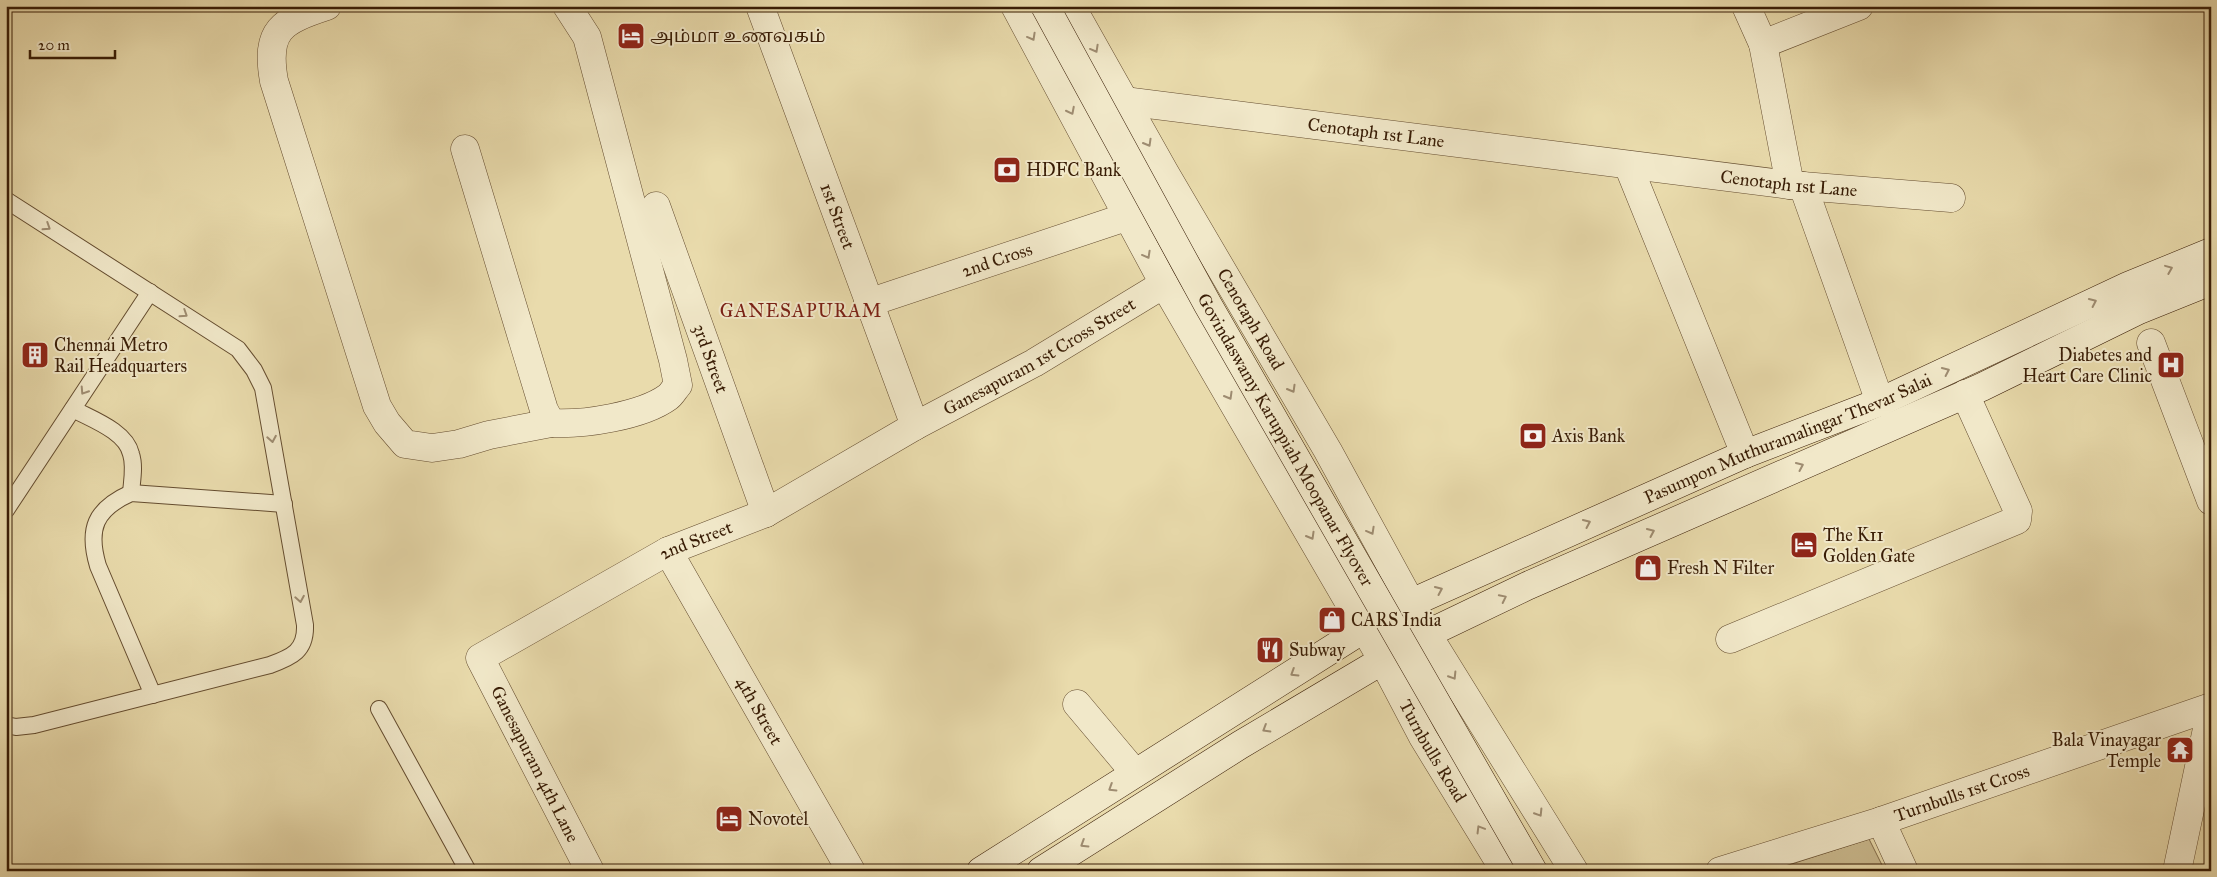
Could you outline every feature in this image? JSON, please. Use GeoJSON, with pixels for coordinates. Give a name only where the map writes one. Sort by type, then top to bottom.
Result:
{"type":"FeatureCollection","features":[{"type":"Feature","properties":{"kind":"street"},"geometry":{"type":"LineString","coordinates":[[327,6],[301,14],[276,32],[270,57],[277,91],[378,406],[388,424],[406,444],[432,448],[459,444],[489,435],[551,423],[595,422],[645,408],[669,396],[678,385],[587,37],[567,6]]}},
{"type":"Feature","properties":{"kind":"street","name":"1st Street"},"geometry":{"type":"LineString","coordinates":[[760,6],[868,303],[915,426]]}},
{"type":"Feature","properties":{"kind":"street"},"geometry":{"type":"LineString","coordinates":[[1014,6],[1126,217],[1361,622]]}},
{"type":"Feature","properties":{"kind":"street","name":"Govindaswamy Karuppiah Moopanar Flyover"},"geometry":{"type":"LineString","coordinates":[[1045,6],[1208,305],[1533,871]]}},
{"type":"Feature","properties":{"kind":"street","name":"Cenotaph Road"},"geometry":{"type":"LineString","coordinates":[[1071,6],[1124,101],[1328,451],[1431,640]]}},
{"type":"Feature","properties":{"kind":"street"},"geometry":{"type":"LineString","coordinates":[[1746,6],[1763,44],[1796,185],[1880,402]]}},
{"type":"Feature","properties":{"kind":"street"},"geometry":{"type":"LineString","coordinates":[[1763,44],[1859,6]]}},
{"type":"Feature","properties":{"kind":"street","name":"Cenotaph 1st Lane"},"geometry":{"type":"LineString","coordinates":[[1124,101],[1796,185],[1951,198]]}},
{"type":"Feature","properties":{"kind":"street"},"geometry":{"type":"LineString","coordinates":[[465,149],[544,410],[551,423]]}},
{"type":"Feature","properties":{"kind":"street"},"geometry":{"type":"LineString","coordinates":[[1628,165],[1745,454]]}},
{"type":"Feature","properties":{"kind":"street","name":"3rd Street"},"geometry":{"type":"LineString","coordinates":[[656,206],[766,513]]}},
{"type":"Feature","properties":{"kind":"street","name":"2nd Cross"},"geometry":{"type":"LineString","coordinates":[[868,303],[1126,217]]}},
{"type":"Feature","properties":{"kind":"street","name":"Pasumpon Muthuramalingar Thevar Salai"},"geometry":{"type":"LineString","coordinates":[[981,871],[1135,773],[1361,622],[1408,597],[1745,454],[1880,402],[2128,286],[2211,252]]}},
{"type":"Feature","properties":{"kind":"street","name":"Pasumpon Muthuramalingar Thevar Salai"},"geometry":{"type":"LineString","coordinates":[[1041,871],[1240,745],[1386,666],[1527,586],[1965,394],[2139,310],[2211,281]]}},
{"type":"Feature","properties":{"kind":"street","name":"Ganesapuram 1st Cross Street"},"geometry":{"type":"LineString","coordinates":[[915,426],[1034,363],[1164,284]]}},
{"type":"Feature","properties":{"kind":"street"},"geometry":{"type":"LineString","coordinates":[[2151,343],[2211,501]]}},
{"type":"Feature","properties":{"kind":"street"},"geometry":{"type":"LineString","coordinates":[[1730,639],[2017,520],[2018,510],[1965,394]]}},
{"type":"Feature","properties":{"kind":"street","name":"2nd Street"},"geometry":{"type":"LineString","coordinates":[[480,658],[668,551],[766,513],[915,426]]}},
{"type":"Feature","properties":{"kind":"street","name":"4th Street"},"geometry":{"type":"LineString","coordinates":[[668,551],[851,871]]}},
{"type":"Feature","properties":{"kind":"street","name":"Turnbulls Road"},"geometry":{"type":"LineString","coordinates":[[1361,622],[1423,737],[1505,871]]}},
{"type":"Feature","properties":{"kind":"street"},"geometry":{"type":"LineString","coordinates":[[1431,640],[1574,871]]}},
{"type":"Feature","properties":{"kind":"street","name":"Ganesapuram 4th Lane"},"geometry":{"type":"LineString","coordinates":[[480,658],[590,871]]}},
{"type":"Feature","properties":{"kind":"street"},"geometry":{"type":"LineString","coordinates":[[1077,704],[1135,773]]}},
{"type":"Feature","properties":{"kind":"street"},"geometry":{"type":"LineString","coordinates":[[2177,871],[2211,708]]}},
{"type":"Feature","properties":{"kind":"street","name":"Turnbulls 1st Cross"},"geometry":{"type":"LineString","coordinates":[[1720,871],[1881,821],[2211,708]]}},
{"type":"Feature","properties":{"kind":"street","name":"Turnbulls 1st Cross"},"geometry":{"type":"LineString","coordinates":[[1881,821],[1904,871]]}},
{"type":"Feature","properties":{"kind":"lane"},"geometry":{"type":"LineString","coordinates":[[6,200],[238,349],[254,370],[263,388],[306,639],[299,649],[287,659],[270,665],[34,725],[16,727],[6,725]]}},
{"type":"Feature","properties":{"kind":"lane"},"geometry":{"type":"LineString","coordinates":[[6,510],[150,292]]}},
{"type":"Feature","properties":{"kind":"lane"},"geometry":{"type":"LineString","coordinates":[[73,409],[114,432],[130,448],[132,473],[130,493]]}},
{"type":"Feature","properties":{"kind":"lane"},"geometry":{"type":"LineString","coordinates":[[153,695],[98,566],[92,546],[95,523],[104,509],[115,500],[130,493],[284,504]]}},
{"type":"Feature","properties":{"kind":"lane"},"geometry":{"type":"LineString","coordinates":[[379,710],[468,871]]}},
{"type":"Feature","properties":{"kind":"shaded area"},"geometry":{"type":"Polygon","coordinates":[[[1869,839],[1885,871],[1770,871],[1869,839]]]}},
{"type":"Feature","properties":{"kind":"place","name":"அம்மா உணவகம்"},"geometry":{"type":"Point","coordinates":[631,36]}},
{"type":"Feature","properties":{"kind":"place","name":"HDFC Bank"},"geometry":{"type":"Point","coordinates":[1007,170]}},
{"type":"Feature","properties":{"kind":"place","name":"Chennai Metro Rail Headquarters"},"geometry":{"type":"Point","coordinates":[35,355]}},
{"type":"Feature","properties":{"kind":"place","name":"Diabetes and Heart Care Clinic"},"geometry":{"type":"Point","coordinates":[2171,365]}},
{"type":"Feature","properties":{"kind":"place","name":"Axis Bank"},"geometry":{"type":"Point","coordinates":[1533,436]}},
{"type":"Feature","properties":{"kind":"place","name":"The K11 Golden Gate"},"geometry":{"type":"Point","coordinates":[1804,545]}},
{"type":"Feature","properties":{"kind":"place","name":"Fresh N Filter"},"geometry":{"type":"Point","coordinates":[1648,568]}},
{"type":"Feature","properties":{"kind":"place","name":"CARS India"},"geometry":{"type":"Point","coordinates":[1332,620]}},
{"type":"Feature","properties":{"kind":"place","name":"Subway"},"geometry":{"type":"Point","coordinates":[1270,650]}},
{"type":"Feature","properties":{"kind":"place","name":"Bala Vinayagar Temple"},"geometry":{"type":"Point","coordinates":[2180,750]}},
{"type":"Feature","properties":{"kind":"place","name":"Novotel"},"geometry":{"type":"Point","coordinates":[729,819]}},
{"type":"Feature","properties":{"kind":"district","name":"GANESAPURAM"},"geometry":{"type":"Point","coordinates":[801,310]}}]}
